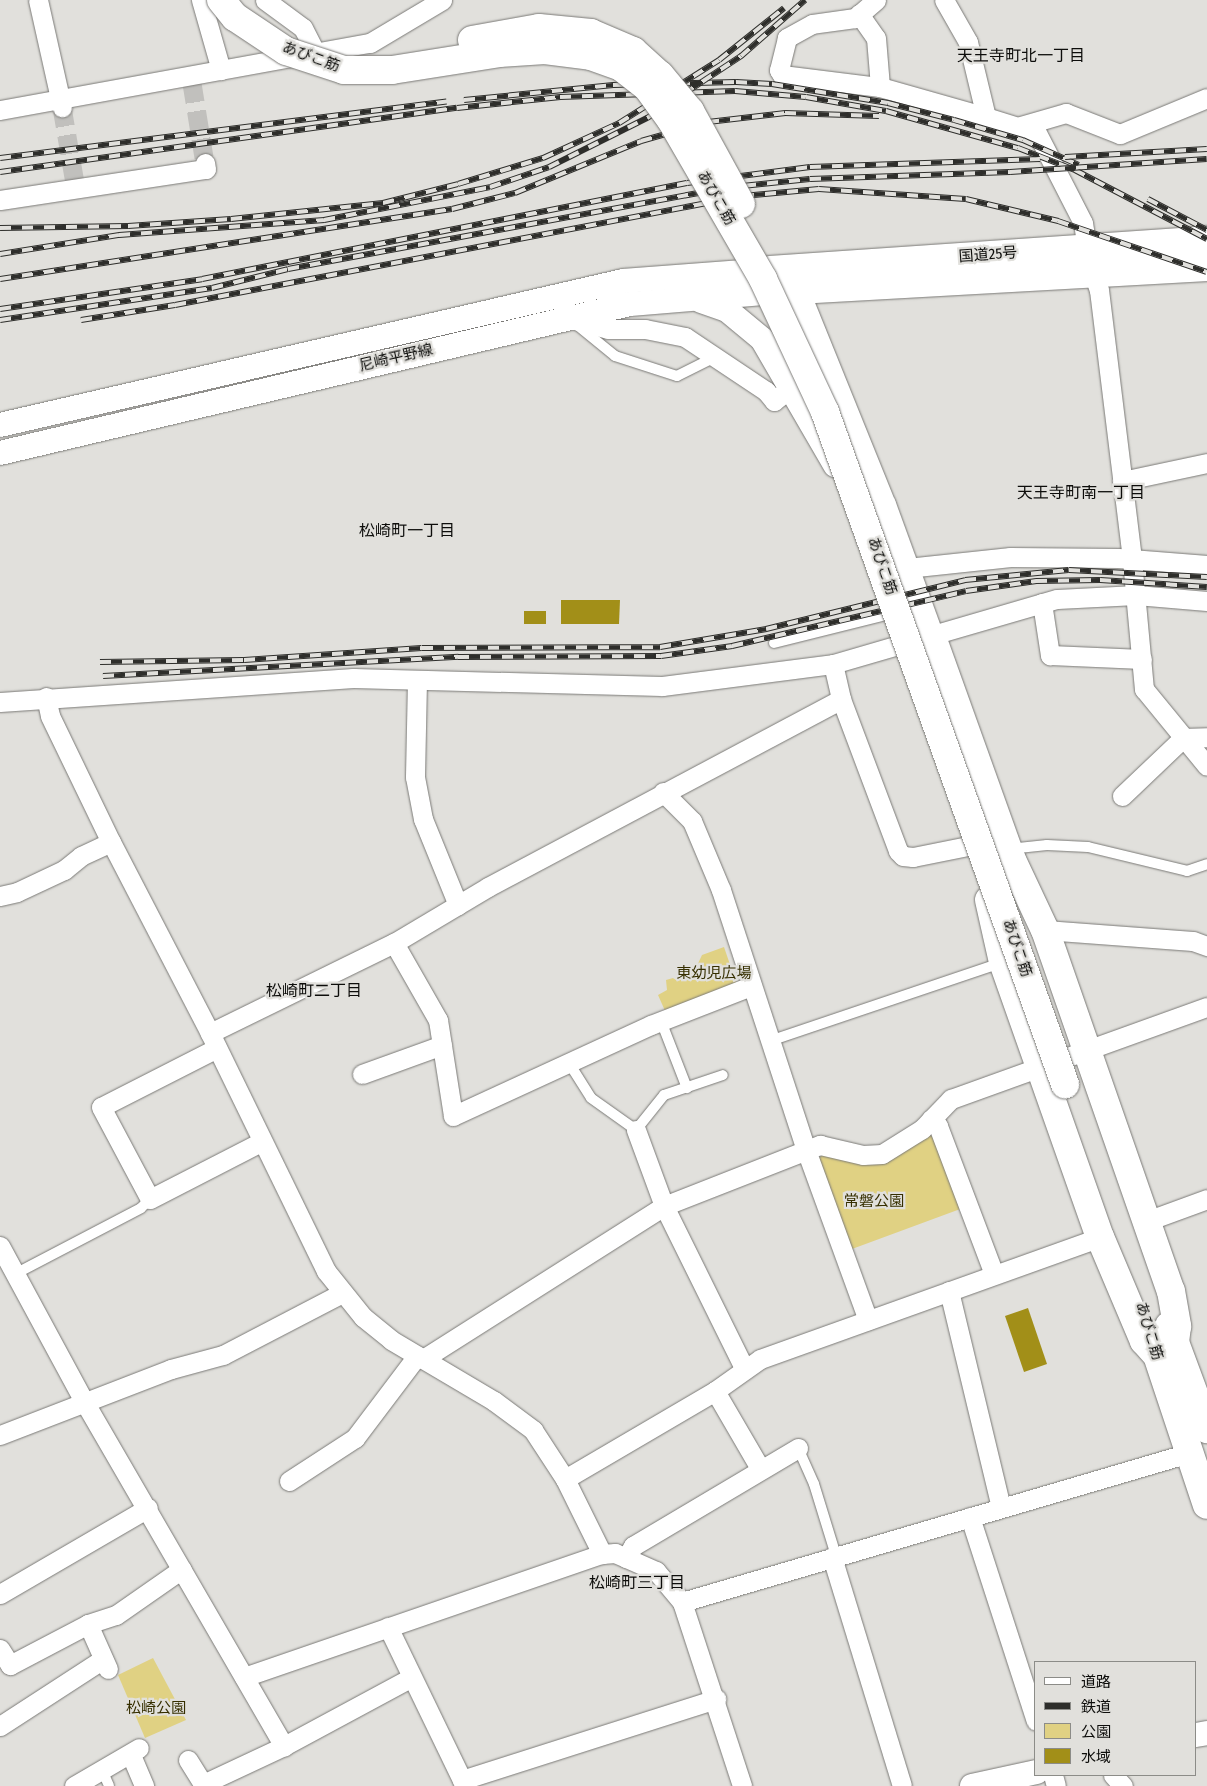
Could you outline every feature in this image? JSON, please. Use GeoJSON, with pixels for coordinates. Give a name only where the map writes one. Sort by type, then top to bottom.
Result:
{"type":"FeatureCollection","features":[{"type":"Feature","properties":{"kind":"main road","name":"あびこ筋"},"geometry":{"type":"LineString","coordinates":[[221,0],[235,17],[286,51],[344,70],[392,70],[499,53],[544,50],[591,56],[621,67],[647,87],[672,120],[763,279],[825,412],[1072,1080]]}},
{"type":"Feature","properties":{"kind":"main road","name":"あびこ筋"},"geometry":{"type":"LineString","coordinates":[[245,0],[292,34],[348,52],[390,52],[539,28],[591,33],[633,51],[660,75],[690,111],[781,276],[842,405],[1164,1348],[1189,1453],[1207,1505]]}},
{"type":"Feature","properties":{"kind":"main road","name":"国道25号"},"geometry":{"type":"LineString","coordinates":[[770,270],[1207,240]]}},
{"type":"Feature","properties":{"kind":"main road","name":"国道25号"},"geometry":{"type":"LineString","coordinates":[[797,290],[1094,275],[1207,267]]}},
{"type":"Feature","properties":{"kind":"main road"},"geometry":{"type":"LineString","coordinates":[[900,646],[973,845],[1003,962],[1100,1237],[1144,1341],[1164,1348],[1177,1326],[1171,1291],[1045,930],[1008,849],[932,637]]}},
{"type":"Feature","properties":{"kind":"main road","name":"あびこ筋"},"geometry":{"type":"LineString","coordinates":[[1164,1348],[1207,1429]]}},
{"type":"Feature","properties":{"kind":"street"},"geometry":{"type":"LineString","coordinates":[[38,0],[61,103]]}},
{"type":"Feature","properties":{"kind":"street"},"geometry":{"type":"LineString","coordinates":[[200,0],[221,70]]}},
{"type":"Feature","properties":{"kind":"street"},"geometry":{"type":"LineString","coordinates":[[264,0],[303,28],[316,53]]}},
{"type":"Feature","properties":{"kind":"street"},"geometry":{"type":"LineString","coordinates":[[0,110],[61,103],[191,80],[221,70],[370,43],[442,0]]}},
{"type":"Feature","properties":{"kind":"street"},"geometry":{"type":"LineString","coordinates":[[876,0],[855,18],[812,24],[787,38],[779,70],[782,75],[880,87],[1021,126],[1037,133],[1070,193],[1083,223],[1086,248]]}},
{"type":"Feature","properties":{"kind":"street"},"geometry":{"type":"LineString","coordinates":[[944,0],[968,42],[986,117]]}},
{"type":"Feature","properties":{"kind":"street"},"geometry":{"type":"LineString","coordinates":[[859,14],[876,38],[880,87]]}},
{"type":"Feature","properties":{"kind":"street"},"geometry":{"type":"LineString","coordinates":[[1021,126],[1066,113],[1120,134],[1207,98]]}},
{"type":"Feature","properties":{"kind":"street"},"geometry":{"type":"LineString","coordinates":[[0,200],[48,192],[75,185],[206,169],[205,164]]}},
{"type":"Feature","properties":{"kind":"street"},"geometry":{"type":"LineString","coordinates":[[820,266],[797,290],[798,336],[836,468],[900,646]]}},
{"type":"Feature","properties":{"kind":"street"},"geometry":{"type":"LineString","coordinates":[[770,270],[797,290],[907,568],[932,637]]}},
{"type":"Feature","properties":{"kind":"street","name":"尼崎平野線"},"geometry":{"type":"LineString","coordinates":[[0,426],[622,281],[770,270]]}},
{"type":"Feature","properties":{"kind":"street"},"geometry":{"type":"LineString","coordinates":[[1094,275],[1099,290],[1132,560],[1144,689],[1182,738],[1207,766]]}},
{"type":"Feature","properties":{"kind":"street","name":"尼崎平野線"},"geometry":{"type":"LineString","coordinates":[[0,453],[630,304],[696,300],[797,290]]}},
{"type":"Feature","properties":{"kind":"street"},"geometry":{"type":"LineString","coordinates":[[562,295],[568,318],[608,329],[645,329],[685,337],[755,384],[774,401],[792,387]]}},
{"type":"Feature","properties":{"kind":"street"},"geometry":{"type":"LineString","coordinates":[[696,300],[727,310],[762,339],[792,387],[836,468]]}},
{"type":"Feature","properties":{"kind":"street"},"geometry":{"type":"LineString","coordinates":[[1122,481],[1207,464]]}},
{"type":"Feature","properties":{"kind":"street"},"geometry":{"type":"LineString","coordinates":[[907,568],[1010,557],[1132,560],[1207,565]]}},
{"type":"Feature","properties":{"kind":"street"},"geometry":{"type":"LineString","coordinates":[[0,702],[46,697],[353,678],[662,686],[834,664],[932,637],[1042,603],[1078,596],[1136,594],[1207,601]]}},
{"type":"Feature","properties":{"kind":"street"},"geometry":{"type":"LineString","coordinates":[[1042,603],[1050,655],[1142,659]]}},
{"type":"Feature","properties":{"kind":"street"},"geometry":{"type":"LineString","coordinates":[[834,664],[841,699],[903,856],[913,857],[973,845],[1008,849]]}},
{"type":"Feature","properties":{"kind":"street"},"geometry":{"type":"LineString","coordinates":[[417,680],[415,777],[423,819],[458,905]]}},
{"type":"Feature","properties":{"kind":"street"},"geometry":{"type":"LineString","coordinates":[[46,697],[50,716],[112,842],[214,1040],[261,1142],[326,1271],[363,1317],[420,1357],[494,1401],[533,1430],[565,1479],[602,1554]]}},
{"type":"Feature","properties":{"kind":"street"},"geometry":{"type":"LineString","coordinates":[[261,1142],[150,1199],[101,1107],[214,1040],[394,943],[458,905],[663,792],[841,699]]}},
{"type":"Feature","properties":{"kind":"street"},"geometry":{"type":"LineString","coordinates":[[1122,796],[1182,738],[1207,737]]}},
{"type":"Feature","properties":{"kind":"street"},"geometry":{"type":"LineString","coordinates":[[663,792],[692,821],[721,890],[806,1150],[868,1320]]}},
{"type":"Feature","properties":{"kind":"street"},"geometry":{"type":"LineString","coordinates":[[0,896],[17,892],[64,870],[81,856],[112,842]]}},
{"type":"Feature","properties":{"kind":"street"},"geometry":{"type":"LineString","coordinates":[[1045,930],[1193,941],[1207,946]]}},
{"type":"Feature","properties":{"kind":"street"},"geometry":{"type":"LineString","coordinates":[[394,943],[438,1020],[453,1116],[661,1021],[751,986]]}},
{"type":"Feature","properties":{"kind":"street"},"geometry":{"type":"LineString","coordinates":[[289,1481],[355,1438],[420,1357],[664,1206],[820,1146],[863,1155],[882,1154],[907,1140],[951,1098],[1207,1007]]}},
{"type":"Feature","properties":{"kind":"street"},"geometry":{"type":"LineString","coordinates":[[362,1074],[442,1045]]}},
{"type":"Feature","properties":{"kind":"street"},"geometry":{"type":"LineString","coordinates":[[931,1119],[938,1126],[994,1274]]}},
{"type":"Feature","properties":{"kind":"street"},"geometry":{"type":"LineString","coordinates":[[636,1130],[664,1206],[744,1368]]}},
{"type":"Feature","properties":{"kind":"street"},"geometry":{"type":"LineString","coordinates":[[1146,1221],[1207,1199]]}},
{"type":"Feature","properties":{"kind":"street"},"geometry":{"type":"LineString","coordinates":[[565,1479],[715,1391],[744,1368],[868,1320],[1100,1237]]}},
{"type":"Feature","properties":{"kind":"street"},"geometry":{"type":"LineString","coordinates":[[0,1246],[85,1402],[284,1746]]}},
{"type":"Feature","properties":{"kind":"street"},"geometry":{"type":"LineString","coordinates":[[949,1291],[1001,1508]]}},
{"type":"Feature","properties":{"kind":"street"},"geometry":{"type":"LineString","coordinates":[[0,1435],[171,1369],[222,1355],[342,1293]]}},
{"type":"Feature","properties":{"kind":"street"},"geometry":{"type":"LineString","coordinates":[[715,1391],[761,1470]]}},
{"type":"Feature","properties":{"kind":"street"},"geometry":{"type":"LineString","coordinates":[[626,1558],[633,1546],[798,1448]]}},
{"type":"Feature","properties":{"kind":"street"},"geometry":{"type":"LineString","coordinates":[[682,1602],[1189,1453]]}},
{"type":"Feature","properties":{"kind":"street"},"geometry":{"type":"LineString","coordinates":[[0,1594],[148,1508]]}},
{"type":"Feature","properties":{"kind":"street"},"geometry":{"type":"LineString","coordinates":[[970,1517],[1034,1715]]}},
{"type":"Feature","properties":{"kind":"street"},"geometry":{"type":"LineString","coordinates":[[244,1677],[602,1554],[615,1553],[656,1571],[682,1602],[716,1699],[742,1786]]}},
{"type":"Feature","properties":{"kind":"street"},"geometry":{"type":"LineString","coordinates":[[832,1557],[902,1786]]}},
{"type":"Feature","properties":{"kind":"street"},"geometry":{"type":"LineString","coordinates":[[0,1649],[10,1665],[88,1624],[116,1615],[139,1602],[182,1569]]}},
{"type":"Feature","properties":{"kind":"street"},"geometry":{"type":"LineString","coordinates":[[0,1726],[106,1664],[88,1624]]}},
{"type":"Feature","properties":{"kind":"street"},"geometry":{"type":"LineString","coordinates":[[388,1627],[464,1783],[716,1699]]}},
{"type":"Feature","properties":{"kind":"street"},"geometry":{"type":"LineString","coordinates":[[188,1760],[203,1784],[284,1746],[412,1677]]}},
{"type":"Feature","properties":{"kind":"street"},"geometry":{"type":"LineString","coordinates":[[74,1786],[106,1778],[135,1751],[144,1786]]}},
{"type":"Feature","properties":{"kind":"street"},"geometry":{"type":"LineString","coordinates":[[972,1786],[1034,1772]]}},
{"type":"Feature","properties":{"kind":"street"},"geometry":{"type":"LineString","coordinates":[[1114,1776],[1123,1786]]}},
{"type":"Feature","properties":{"kind":"lane"},"geometry":{"type":"LineString","coordinates":[[568,318],[615,356],[677,376],[715,357]]}},
{"type":"Feature","properties":{"kind":"lane"},"geometry":{"type":"LineString","coordinates":[[774,642],[890,614]]}},
{"type":"Feature","properties":{"kind":"lane"},"geometry":{"type":"LineString","coordinates":[[1008,849],[1047,845],[1088,847],[1188,870],[1207,864]]}},
{"type":"Feature","properties":{"kind":"lane"},"geometry":{"type":"LineString","coordinates":[[770,1041],[1003,962]]}},
{"type":"Feature","properties":{"kind":"lane"},"geometry":{"type":"LineString","coordinates":[[661,1021],[687,1088]]}},
{"type":"Feature","properties":{"kind":"lane"},"geometry":{"type":"LineString","coordinates":[[569,1063],[590,1098],[636,1130],[664,1096],[723,1075]]}},
{"type":"Feature","properties":{"kind":"lane"},"geometry":{"type":"LineString","coordinates":[[16,1274],[141,1208],[150,1199]]}},
{"type":"Feature","properties":{"kind":"lane"},"geometry":{"type":"LineString","coordinates":[[798,1448],[814,1484],[834,1549],[832,1557]]}},
{"type":"Feature","properties":{"kind":"green space","name":"東幼児広場"},"geometry":{"type":"Polygon","coordinates":[[[724,947],[737,985],[666,1013],[658,995],[667,990],[666,980],[694,972],[702,955],[724,947]]]}},
{"type":"Feature","properties":{"kind":"green space","name":"常磐公園"},"geometry":{"type":"Polygon","coordinates":[[[925,1135],[935,1136],[963,1208],[852,1249],[818,1159],[826,1151],[872,1164],[887,1160],[925,1135]]]}},
{"type":"Feature","properties":{"kind":"green space","name":"松崎公園"},"geometry":{"type":"Polygon","coordinates":[[[153,1658],[186,1720],[145,1738],[118,1675],[153,1658]]]}},
{"type":"Feature","properties":{"kind":"water"},"geometry":{"type":"Polygon","coordinates":[[[561,600],[620,600],[619,624],[561,624],[561,600]]]}},
{"type":"Feature","properties":{"kind":"water"},"geometry":{"type":"Polygon","coordinates":[[[524,611],[546,611],[546,624],[524,624],[524,611]]]}},
{"type":"Feature","properties":{"kind":"water"},"geometry":{"type":"Polygon","coordinates":[[[1028,1308],[1047,1364],[1024,1372],[1005,1316],[1028,1308]]]}},
{"type":"Feature","properties":{"kind":"tunnel"},"geometry":{"type":"LineString","coordinates":[[192,83],[205,163]]}},
{"type":"Feature","properties":{"kind":"tunnel"},"geometry":{"type":"LineString","coordinates":[[62,107],[75,183]]}},
{"type":"Feature","properties":{"kind":"railway"},"geometry":{"type":"LineString","coordinates":[[0,254],[119,235],[324,220],[490,187],[549,167],[647,118],[741,56],[805,0]]}},
{"type":"Feature","properties":{"kind":"railway"},"geometry":{"type":"LineString","coordinates":[[0,228],[128,226],[231,219],[383,203],[458,184],[543,158],[619,123],[719,60],[784,8]]}},
{"type":"Feature","properties":{"kind":"railway"},"geometry":{"type":"LineString","coordinates":[[464,100],[613,85],[736,82],[772,84],[888,103],[954,120],[1023,140],[1079,165]]}},
{"type":"Feature","properties":{"kind":"railway"},"geometry":{"type":"LineString","coordinates":[[0,172],[457,108],[560,97],[735,91],[806,97],[886,111],[1018,148],[1075,170],[1207,239]]}},
{"type":"Feature","properties":{"kind":"railway"},"geometry":{"type":"LineString","coordinates":[[0,158],[446,102]]}},
{"type":"Feature","properties":{"kind":"railway"},"geometry":{"type":"LineString","coordinates":[[0,279],[452,209],[515,193],[641,141],[708,122],[785,113],[879,116]]}},
{"type":"Feature","properties":{"kind":"railway"},"geometry":{"type":"LineString","coordinates":[[1065,157],[1207,149]]}},
{"type":"Feature","properties":{"kind":"railway"},"geometry":{"type":"LineString","coordinates":[[0,309],[202,279],[687,183],[810,167],[1040,159]]}},
{"type":"Feature","properties":{"kind":"railway"},"geometry":{"type":"LineString","coordinates":[[0,320],[212,288],[288,269],[723,188],[810,179],[1010,172],[1207,159]]}},
{"type":"Feature","properties":{"kind":"railway"},"geometry":{"type":"LineString","coordinates":[[81,320],[175,305],[743,196],[819,189],[966,199],[1058,221],[1207,272]]}},
{"type":"Feature","properties":{"kind":"railway"},"geometry":{"type":"LineString","coordinates":[[1148,199],[1207,230]]}},
{"type":"Feature","properties":{"kind":"railway"},"geometry":{"type":"LineString","coordinates":[[100,662],[244,660],[422,648],[660,647],[766,629],[965,580],[1069,570],[1207,577]]}},
{"type":"Feature","properties":{"kind":"railway"},"geometry":{"type":"LineString","coordinates":[[103,676],[458,657],[661,656],[732,646],[966,591],[1036,581],[1100,580],[1207,587]]}},
{"type":"Feature","properties":{"kind":"district","name":"天王寺町北一丁目"},"geometry":{"type":"Point","coordinates":[1021,56]}},
{"type":"Feature","properties":{"kind":"district","name":"天王寺町南一丁目"},"geometry":{"type":"Point","coordinates":[1081,493]}},
{"type":"Feature","properties":{"kind":"district","name":"松崎町一丁目"},"geometry":{"type":"Point","coordinates":[407,531]}},
{"type":"Feature","properties":{"kind":"district","name":"松崎町二丁目"},"geometry":{"type":"Point","coordinates":[314,991]}},
{"type":"Feature","properties":{"kind":"district","name":"松崎町三丁目"},"geometry":{"type":"Point","coordinates":[637,1583]}}]}
